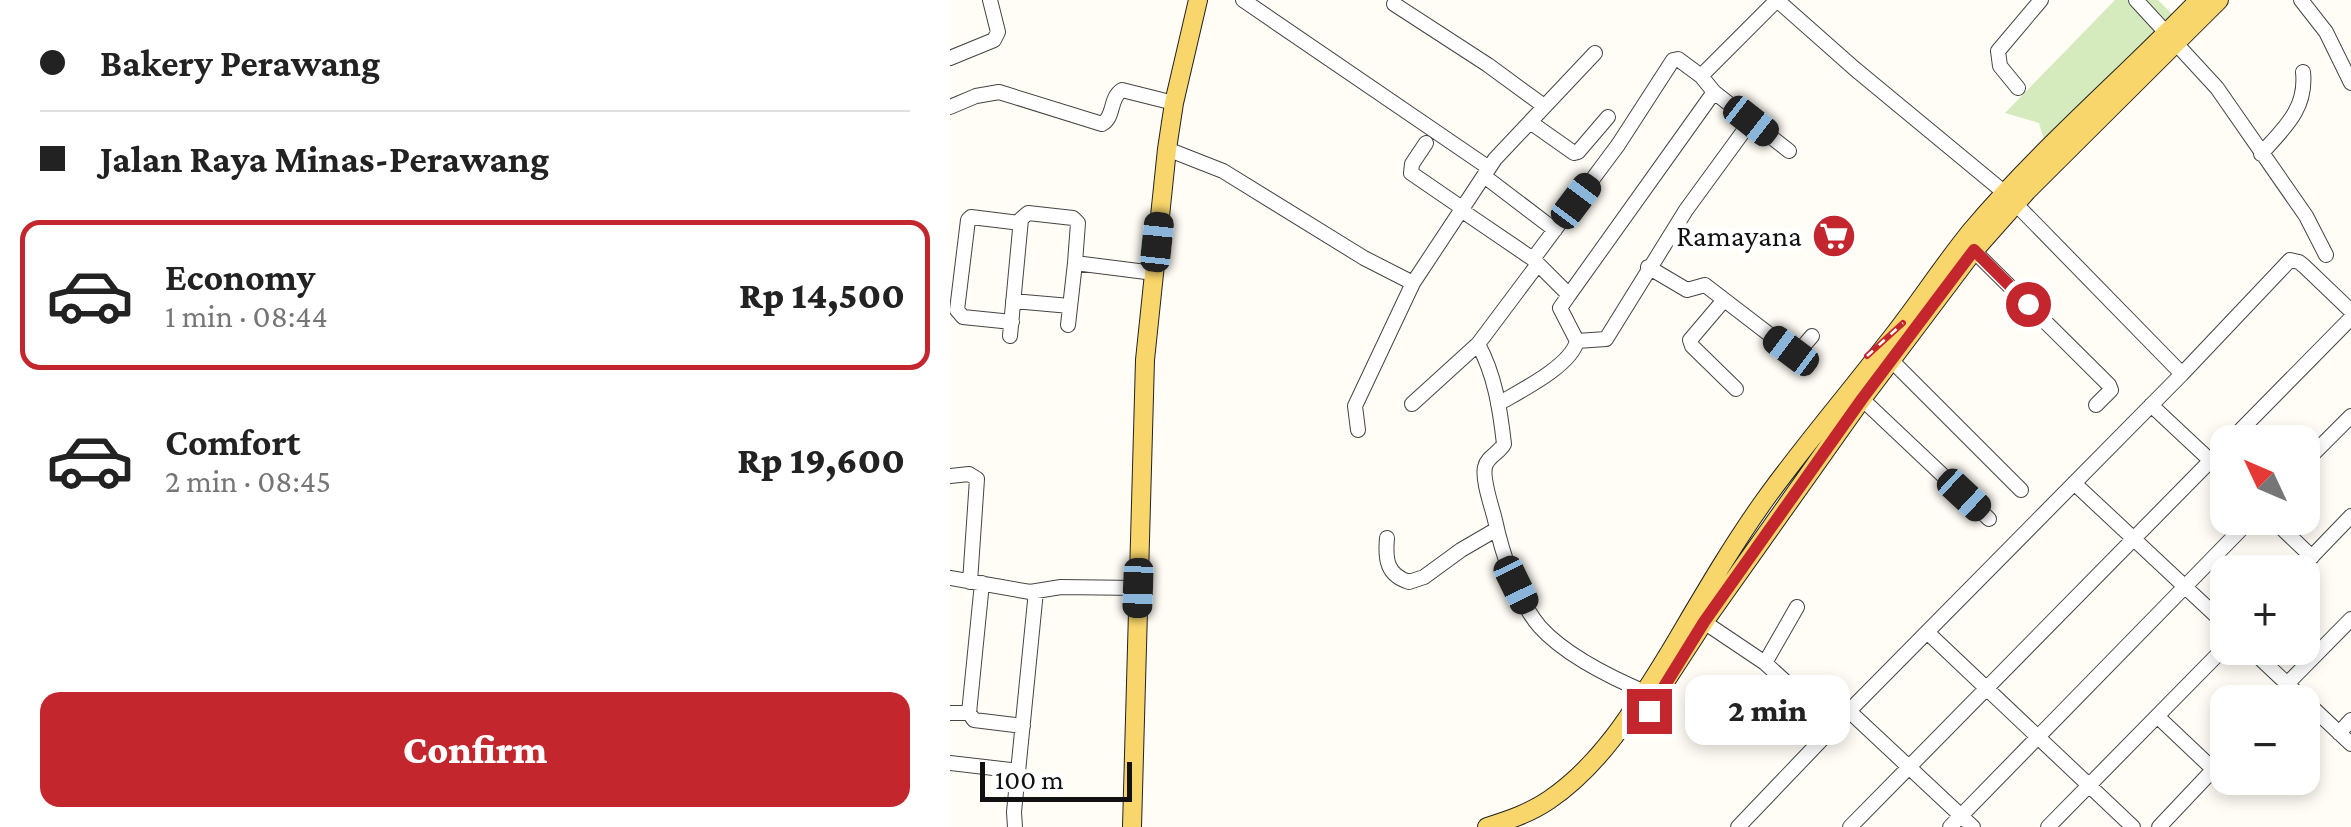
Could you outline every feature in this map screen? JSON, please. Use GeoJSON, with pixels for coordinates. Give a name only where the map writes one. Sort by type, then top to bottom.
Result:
{"type":"FeatureCollection","features":[{"type":"Feature","properties":{"kind":"main road"},"geometry":{"type":"LineString","coordinates":[[1132,827],[1144,360],[1166,150],[1198,0]]}},
{"type":"Feature","properties":{"kind":"main road"},"geometry":{"type":"LineString","coordinates":[[2172,38],[2199,0]]}},
{"type":"Feature","properties":{"kind":"main road"},"geometry":{"type":"LineString","coordinates":[[1524,827],[1564,802],[1635,729],[1716,576],[1764,502],[1970,233],[2172,38],[2219,0]]}},
{"type":"Feature","properties":{"kind":"main road"},"geometry":{"type":"LineString","coordinates":[[1487,827],[1529,812],[1560,793],[1652,694],[2010,198]]}},
{"type":"Feature","properties":{"kind":"street"},"geometry":{"type":"LineString","coordinates":[[950,58],[994,40],[998,32],[990,0]]}},
{"type":"Feature","properties":{"kind":"street"},"geometry":{"type":"LineString","coordinates":[[1243,0],[1486,172],[1555,230]]}},
{"type":"Feature","properties":{"kind":"street"},"geometry":{"type":"LineString","coordinates":[[1701,76],[1777,0],[2010,198],[2182,374]]}},
{"type":"Feature","properties":{"kind":"street"},"geometry":{"type":"LineString","coordinates":[[2018,88],[2000,66],[1998,51],[2041,0]]}},
{"type":"Feature","properties":{"kind":"street"},"geometry":{"type":"LineString","coordinates":[[2136,0],[2218,88],[2306,216],[2326,255]]}},
{"type":"Feature","properties":{"kind":"street"},"geometry":{"type":"LineString","coordinates":[[2301,0],[2326,32],[2351,83]]}},
{"type":"Feature","properties":{"kind":"street"},"geometry":{"type":"LineString","coordinates":[[1394,4],[1544,106]]}},
{"type":"Feature","properties":{"kind":"street"},"geometry":{"type":"LineString","coordinates":[[1358,430],[1354,406],[1413,283],[1486,172],[1595,52]]}},
{"type":"Feature","properties":{"kind":"street"},"geometry":{"type":"LineString","coordinates":[[1412,404],[1478,344],[1673,60],[1678,59],[1701,76],[1714,92],[1789,151]]}},
{"type":"Feature","properties":{"kind":"street"},"geometry":{"type":"LineString","coordinates":[[2262,154],[2301,104],[2304,72]]}},
{"type":"Feature","properties":{"kind":"street"},"geometry":{"type":"LineString","coordinates":[[950,107],[999,92],[1102,124],[1122,90],[1174,103]]}},
{"type":"Feature","properties":{"kind":"street"},"geometry":{"type":"LineString","coordinates":[[1498,404],[1537,381],[1574,350],[1577,340],[1560,308],[1714,92]]}},
{"type":"Feature","properties":{"kind":"street"},"geometry":{"type":"LineString","coordinates":[[1530,122],[1574,153],[1608,118]]}},
{"type":"Feature","properties":{"kind":"street"},"geometry":{"type":"LineString","coordinates":[[1577,340],[1606,339],[1648,267],[1751,121]]}},
{"type":"Feature","properties":{"kind":"street"},"geometry":{"type":"LineString","coordinates":[[1426,142],[1410,171],[1536,261],[1570,295]]}},
{"type":"Feature","properties":{"kind":"street"},"geometry":{"type":"LineString","coordinates":[[1166,150],[1223,170],[1364,258],[1413,283]]}},
{"type":"Feature","properties":{"kind":"street"},"geometry":{"type":"LineString","coordinates":[[1020,223],[971,217],[968,220],[957,310],[963,318],[1011,329],[1023,216],[1028,213],[1073,218],[1078,224],[1068,325]]}},
{"type":"Feature","properties":{"kind":"street"},"geometry":{"type":"LineString","coordinates":[[1974,250],[2110,385],[2096,406]]}},
{"type":"Feature","properties":{"kind":"street"},"geometry":{"type":"LineString","coordinates":[[1738,827],[2290,260],[2304,266],[2351,314],[2244,425]]}},
{"type":"Feature","properties":{"kind":"street"},"geometry":{"type":"LineString","coordinates":[[1076,263],[1154,273]]}},
{"type":"Feature","properties":{"kind":"street"},"geometry":{"type":"LineString","coordinates":[[1648,267],[1687,290],[1703,284],[1791,351],[1800,350],[1812,336]]}},
{"type":"Feature","properties":{"kind":"street"},"geometry":{"type":"LineString","coordinates":[[1724,300],[1690,340],[1736,389]]}},
{"type":"Feature","properties":{"kind":"street"},"geometry":{"type":"LineString","coordinates":[[1014,301],[1070,306]]}},
{"type":"Feature","properties":{"kind":"street"},"geometry":{"type":"LineString","coordinates":[[1478,344],[1490,366],[1503,448],[1488,460],[1484,471],[1497,530],[1516,585],[1539,625],[1552,639],[1599,670],[1652,694]]}},
{"type":"Feature","properties":{"kind":"street"},"geometry":{"type":"LineString","coordinates":[[1891,360],[2021,490]]}},
{"type":"Feature","properties":{"kind":"street"},"geometry":{"type":"LineString","coordinates":[[1862,399],[1989,519]]}},
{"type":"Feature","properties":{"kind":"street"},"geometry":{"type":"LineString","coordinates":[[1850,827],[2210,460],[2151,405]]}},
{"type":"Feature","properties":{"kind":"street"},"geometry":{"type":"LineString","coordinates":[[2320,448],[2351,416]]}},
{"type":"Feature","properties":{"kind":"street"},"geometry":{"type":"LineString","coordinates":[[950,476],[969,474],[977,480],[970,713],[974,720],[1023,726]]}},
{"type":"Feature","properties":{"kind":"street"},"geometry":{"type":"LineString","coordinates":[[2074,483],[2210,610]]}},
{"type":"Feature","properties":{"kind":"street"},"geometry":{"type":"LineString","coordinates":[[2313,555],[2351,516]]}},
{"type":"Feature","properties":{"kind":"street"},"geometry":{"type":"LineString","coordinates":[[1387,538],[1386,560],[1391,572],[1409,582],[1497,530]]}},
{"type":"Feature","properties":{"kind":"street"},"geometry":{"type":"LineString","coordinates":[[1950,827],[2235,535]]}},
{"type":"Feature","properties":{"kind":"street"},"geometry":{"type":"LineString","coordinates":[[2289,535],[2311,555]]}},
{"type":"Feature","properties":{"kind":"street"},"geometry":{"type":"LineString","coordinates":[[950,578],[1019,591],[1138,588]]}},
{"type":"Feature","properties":{"kind":"street"},"geometry":{"type":"LineString","coordinates":[[1015,827],[1036,591]]}},
{"type":"Feature","properties":{"kind":"street"},"geometry":{"type":"LineString","coordinates":[[1766,663],[1797,607]]}},
{"type":"Feature","properties":{"kind":"street"},"geometry":{"type":"LineString","coordinates":[[2290,685],[2351,619]]}},
{"type":"Feature","properties":{"kind":"street"},"geometry":{"type":"LineString","coordinates":[[1704,622],[1766,663],[1812,706]]}},
{"type":"Feature","properties":{"kind":"street"},"geometry":{"type":"LineString","coordinates":[[1926,632],[2133,827]]}},
{"type":"Feature","properties":{"kind":"street"},"geometry":{"type":"LineString","coordinates":[[2048,827],[2210,662]]}},
{"type":"Feature","properties":{"kind":"street"},"geometry":{"type":"LineString","coordinates":[[2267,665],[2288,685]]}},
{"type":"Feature","properties":{"kind":"street"},"geometry":{"type":"LineString","coordinates":[[1849,711],[1973,827]]}},
{"type":"Feature","properties":{"kind":"street"},"geometry":{"type":"LineString","coordinates":[[950,713],[970,713]]}},
{"type":"Feature","properties":{"kind":"street"},"geometry":{"type":"LineString","coordinates":[[2320,715],[2351,744]]}},
{"type":"Feature","properties":{"kind":"street"},"geometry":{"type":"LineString","coordinates":[[2157,716],[2210,765]]}},
{"type":"Feature","properties":{"kind":"street"},"geometry":{"type":"LineString","coordinates":[[2339,733],[2351,720]]}},
{"type":"Feature","properties":{"kind":"street"},"geometry":{"type":"LineString","coordinates":[[950,763],[1019,771]]}},
{"type":"Feature","properties":{"kind":"street"},"geometry":{"type":"LineString","coordinates":[[2159,827],[2210,773]]}},
{"type":"Feature","properties":{"kind":"green space"},"geometry":{"type":"Polygon","coordinates":[[[2115,0],[2158,0],[2181,23],[2048,153],[2039,123],[2005,113],[2115,0]]]}},
{"type":"Feature","properties":{"kind":"railway"},"geometry":{"type":"LineString","coordinates":[[1867,356],[1903,323]]}},
{"type":"Feature","properties":{"kind":"place","name":"Ramayana"},"geometry":{"type":"Point","coordinates":[1834,236]}},
{"type":"Feature","properties":{"kind":"route"},"geometry":{"type":"LineString","coordinates":[[1649,711],[1704,622],[1862,399],[1974,250],[2028,304]]}}]}
